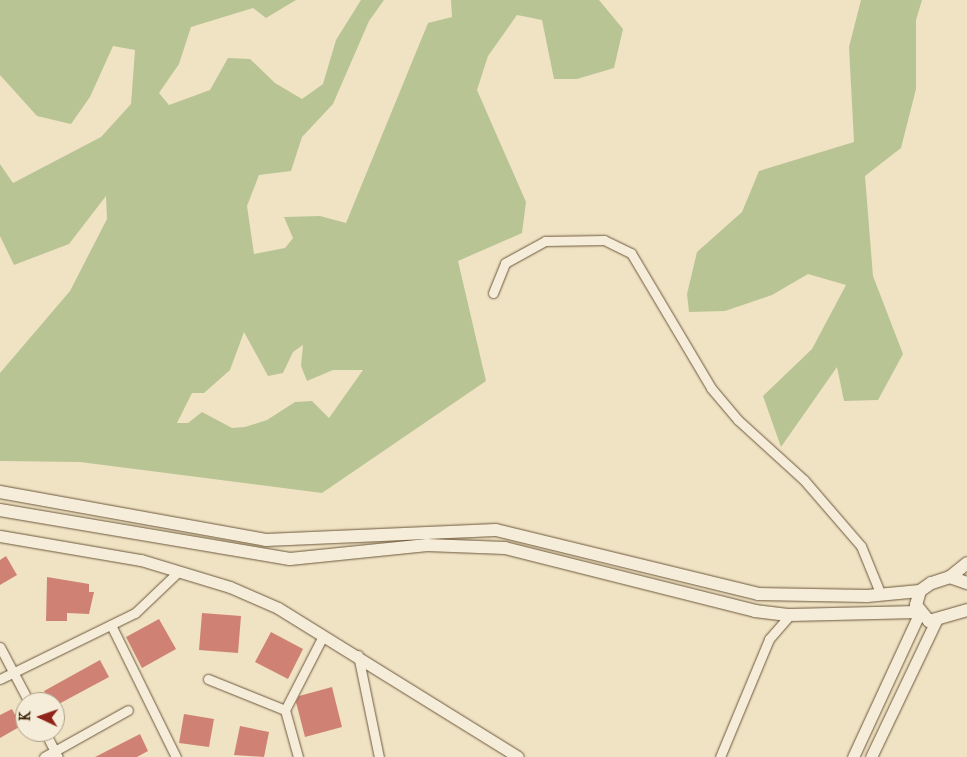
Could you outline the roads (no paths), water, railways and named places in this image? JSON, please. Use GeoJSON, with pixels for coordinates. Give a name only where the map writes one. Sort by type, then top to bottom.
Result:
{"type":"FeatureCollection","features":[{"type":"Feature","properties":{"kind":"main road"},"geometry":{"type":"LineString","coordinates":[[0,492],[266,540],[496,530],[758,594],[881,596],[920,591],[950,577],[967,563]]}},
{"type":"Feature","properties":{"kind":"main road"},"geometry":{"type":"LineString","coordinates":[[0,510],[290,559],[427,545],[505,548],[754,611],[790,614],[919,613],[936,621],[965,615]]}},
{"type":"Feature","properties":{"kind":"main road"},"geometry":{"type":"LineString","coordinates":[[950,577],[967,583]]}},
{"type":"Feature","properties":{"kind":"main road"},"geometry":{"type":"LineString","coordinates":[[919,613],[920,591]]}},
{"type":"Feature","properties":{"kind":"street"},"geometry":{"type":"LineString","coordinates":[[493,293],[505,262],[545,242],[604,240],[631,253],[711,388],[738,420],[804,480],[861,546],[881,596]]}},
{"type":"Feature","properties":{"kind":"street"},"geometry":{"type":"LineString","coordinates":[[0,536],[141,560],[230,586],[278,608],[358,655],[518,757]]}},
{"type":"Feature","properties":{"kind":"street"},"geometry":{"type":"LineString","coordinates":[[0,679],[135,613],[178,572]]}},
{"type":"Feature","properties":{"kind":"street"},"geometry":{"type":"LineString","coordinates":[[853,757],[919,613]]}},
{"type":"Feature","properties":{"kind":"street"},"geometry":{"type":"LineString","coordinates":[[720,757],[769,639],[790,614]]}},
{"type":"Feature","properties":{"kind":"street"},"geometry":{"type":"LineString","coordinates":[[870,757],[936,621]]}},
{"type":"Feature","properties":{"kind":"street"},"geometry":{"type":"LineString","coordinates":[[111,626],[176,757]]}},
{"type":"Feature","properties":{"kind":"street"},"geometry":{"type":"LineString","coordinates":[[298,757],[285,710],[323,636]]}},
{"type":"Feature","properties":{"kind":"street"},"geometry":{"type":"LineString","coordinates":[[0,647],[25,692]]}},
{"type":"Feature","properties":{"kind":"street"},"geometry":{"type":"LineString","coordinates":[[358,655],[379,757]]}},
{"type":"Feature","properties":{"kind":"street"},"geometry":{"type":"LineString","coordinates":[[208,679],[285,710]]}},
{"type":"Feature","properties":{"kind":"street"},"geometry":{"type":"LineString","coordinates":[[44,757],[57,754],[128,710]]}},
{"type":"Feature","properties":{"kind":"street"},"geometry":{"type":"LineString","coordinates":[[50,742],[57,754]]}}]}
